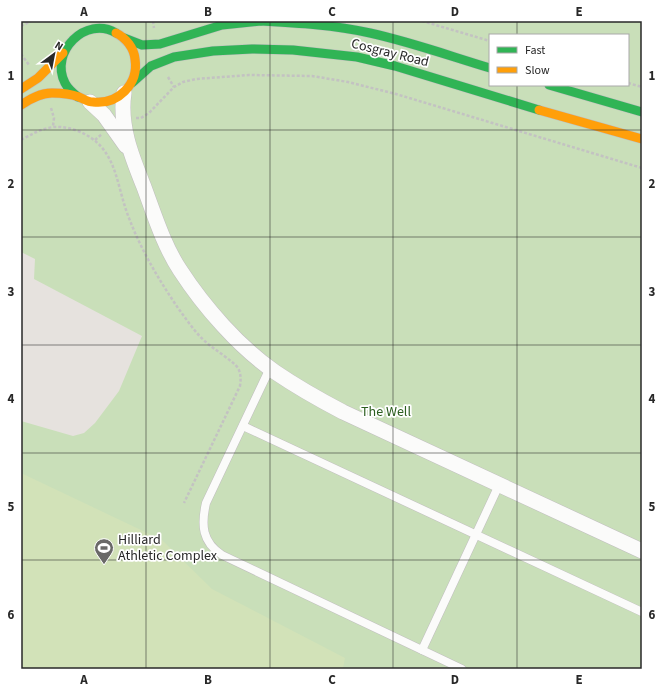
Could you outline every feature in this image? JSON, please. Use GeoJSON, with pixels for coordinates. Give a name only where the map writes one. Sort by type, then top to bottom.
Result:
{"type":"FeatureCollection","features":[{"type":"Feature","properties":{"kind":"main road"},"geometry":{"type":"LineString","coordinates":[[21,105],[39,95],[51,93],[102,103],[114,100],[128,88],[136,72],[136,59],[132,48],[124,38],[114,31],[105,21]]}},
{"type":"Feature","properties":{"kind":"main road","name":"Cosgray Road"},"geometry":{"type":"LineString","coordinates":[[124,38],[142,45],[160,44],[222,25],[261,21],[309,23],[353,30],[412,43],[489,68]]}},
{"type":"Feature","properties":{"kind":"main road"},"geometry":{"type":"LineString","coordinates":[[69,42],[70,28]]}},
{"type":"Feature","properties":{"kind":"main road"},"geometry":{"type":"LineString","coordinates":[[21,88],[38,78],[63,53],[69,42],[78,34],[90,29],[102,28],[114,31]]}},
{"type":"Feature","properties":{"kind":"main road","name":"Cosgray Road"},"geometry":{"type":"LineString","coordinates":[[128,88],[152,66],[174,57],[213,51],[252,49],[314,52],[357,57],[395,66],[500,99],[642,139]]}},
{"type":"Feature","properties":{"kind":"main road"},"geometry":{"type":"LineString","coordinates":[[63,53],[61,65],[63,78],[69,88],[84,99]]}},
{"type":"Feature","properties":{"kind":"main road"},"geometry":{"type":"LineString","coordinates":[[552,86],[642,112]]}},
{"type":"Feature","properties":{"kind":"street"},"geometry":{"type":"LineString","coordinates":[[128,88],[122,104],[131,153],[163,236],[180,270],[215,316],[244,346],[270,368],[304,391],[343,412],[642,551]]}},
{"type":"Feature","properties":{"kind":"street"},"geometry":{"type":"LineString","coordinates":[[84,99],[104,115],[131,153]]}},
{"type":"Feature","properties":{"kind":"lane"},"geometry":{"type":"LineString","coordinates":[[270,368],[206,503],[203,515],[206,540],[212,549],[222,555],[462,669]]}},
{"type":"Feature","properties":{"kind":"lane"},"geometry":{"type":"LineString","coordinates":[[243,426],[642,612]]}},
{"type":"Feature","properties":{"kind":"lane"},"geometry":{"type":"LineString","coordinates":[[422,650],[499,485]]}},
{"type":"Feature","properties":{"kind":"path"},"geometry":{"type":"LineString","coordinates":[[21,26],[31,21]]}},
{"type":"Feature","properties":{"kind":"path"},"geometry":{"type":"LineString","coordinates":[[422,21],[489,41]]}},
{"type":"Feature","properties":{"kind":"path"},"geometry":{"type":"LineString","coordinates":[[131,119],[141,118],[149,113],[174,87],[183,82],[196,79],[249,75],[312,76],[396,94],[642,168]]}},
{"type":"Feature","properties":{"kind":"path"},"geometry":{"type":"LineString","coordinates":[[168,76],[174,87]]}},
{"type":"Feature","properties":{"kind":"path"},"geometry":{"type":"LineString","coordinates":[[629,83],[642,87]]}},
{"type":"Feature","properties":{"kind":"path"},"geometry":{"type":"LineString","coordinates":[[50,107],[54,118],[53,126]]}},
{"type":"Feature","properties":{"kind":"path"},"geometry":{"type":"LineString","coordinates":[[21,140],[50,126],[61,126],[86,134],[98,142],[110,160],[128,218],[160,281],[180,310],[206,342],[237,366],[240,372],[240,386],[184,503]]}},
{"type":"Feature","properties":{"kind":"green space","name":"The Well"},"geometry":{"type":"Polygon","coordinates":[[[21,21],[642,21],[642,669],[21,669],[21,421],[73,436],[84,433],[95,423],[119,391],[142,336],[34,279],[35,259],[21,252],[21,21]]]}},
{"type":"Feature","properties":{"kind":"green space","name":"Hilliard Athletic Complex"},"geometry":{"type":"Polygon","coordinates":[[[21,473],[162,540],[212,589],[345,658],[343,669],[21,669],[21,473]]]}},
{"type":"Feature","properties":{"kind":"traffic: fast"},"geometry":{"type":"LineString","coordinates":[[261,21],[329,26],[356,30],[415,45],[489,68]]}},
{"type":"Feature","properties":{"kind":"traffic: fast"},"geometry":{"type":"LineString","coordinates":[[124,38],[142,45],[160,44],[222,25],[261,21]]}},
{"type":"Feature","properties":{"kind":"traffic: fast"},"geometry":{"type":"LineString","coordinates":[[78,97],[66,85],[61,71],[62,60],[66,49],[73,40],[82,33],[93,29],[105,29],[116,33]]}},
{"type":"Feature","properties":{"kind":"traffic: fast"},"geometry":{"type":"LineString","coordinates":[[132,83],[151,66],[174,57],[213,51],[252,49],[293,50],[357,57],[395,66],[539,110]]}},
{"type":"Feature","properties":{"kind":"traffic: fast"},"geometry":{"type":"LineString","coordinates":[[552,86],[642,112]]}},
{"type":"Feature","properties":{"kind":"traffic: slow"},"geometry":{"type":"LineString","coordinates":[[21,105],[35,97],[48,93],[69,94],[89,102],[102,102],[111,100],[125,91],[134,77],[135,59],[131,47],[120,35],[116,33]]}},
{"type":"Feature","properties":{"kind":"traffic: slow"},"geometry":{"type":"LineString","coordinates":[[21,89],[38,78],[63,53]]}},
{"type":"Feature","properties":{"kind":"traffic: slow"},"geometry":{"type":"LineString","coordinates":[[539,110],[642,139]]}},
{"type":"Feature","properties":{"kind":"place","name":"Hilliard Athletic Complex"},"geometry":{"type":"Point","coordinates":[104,565]}}]}
